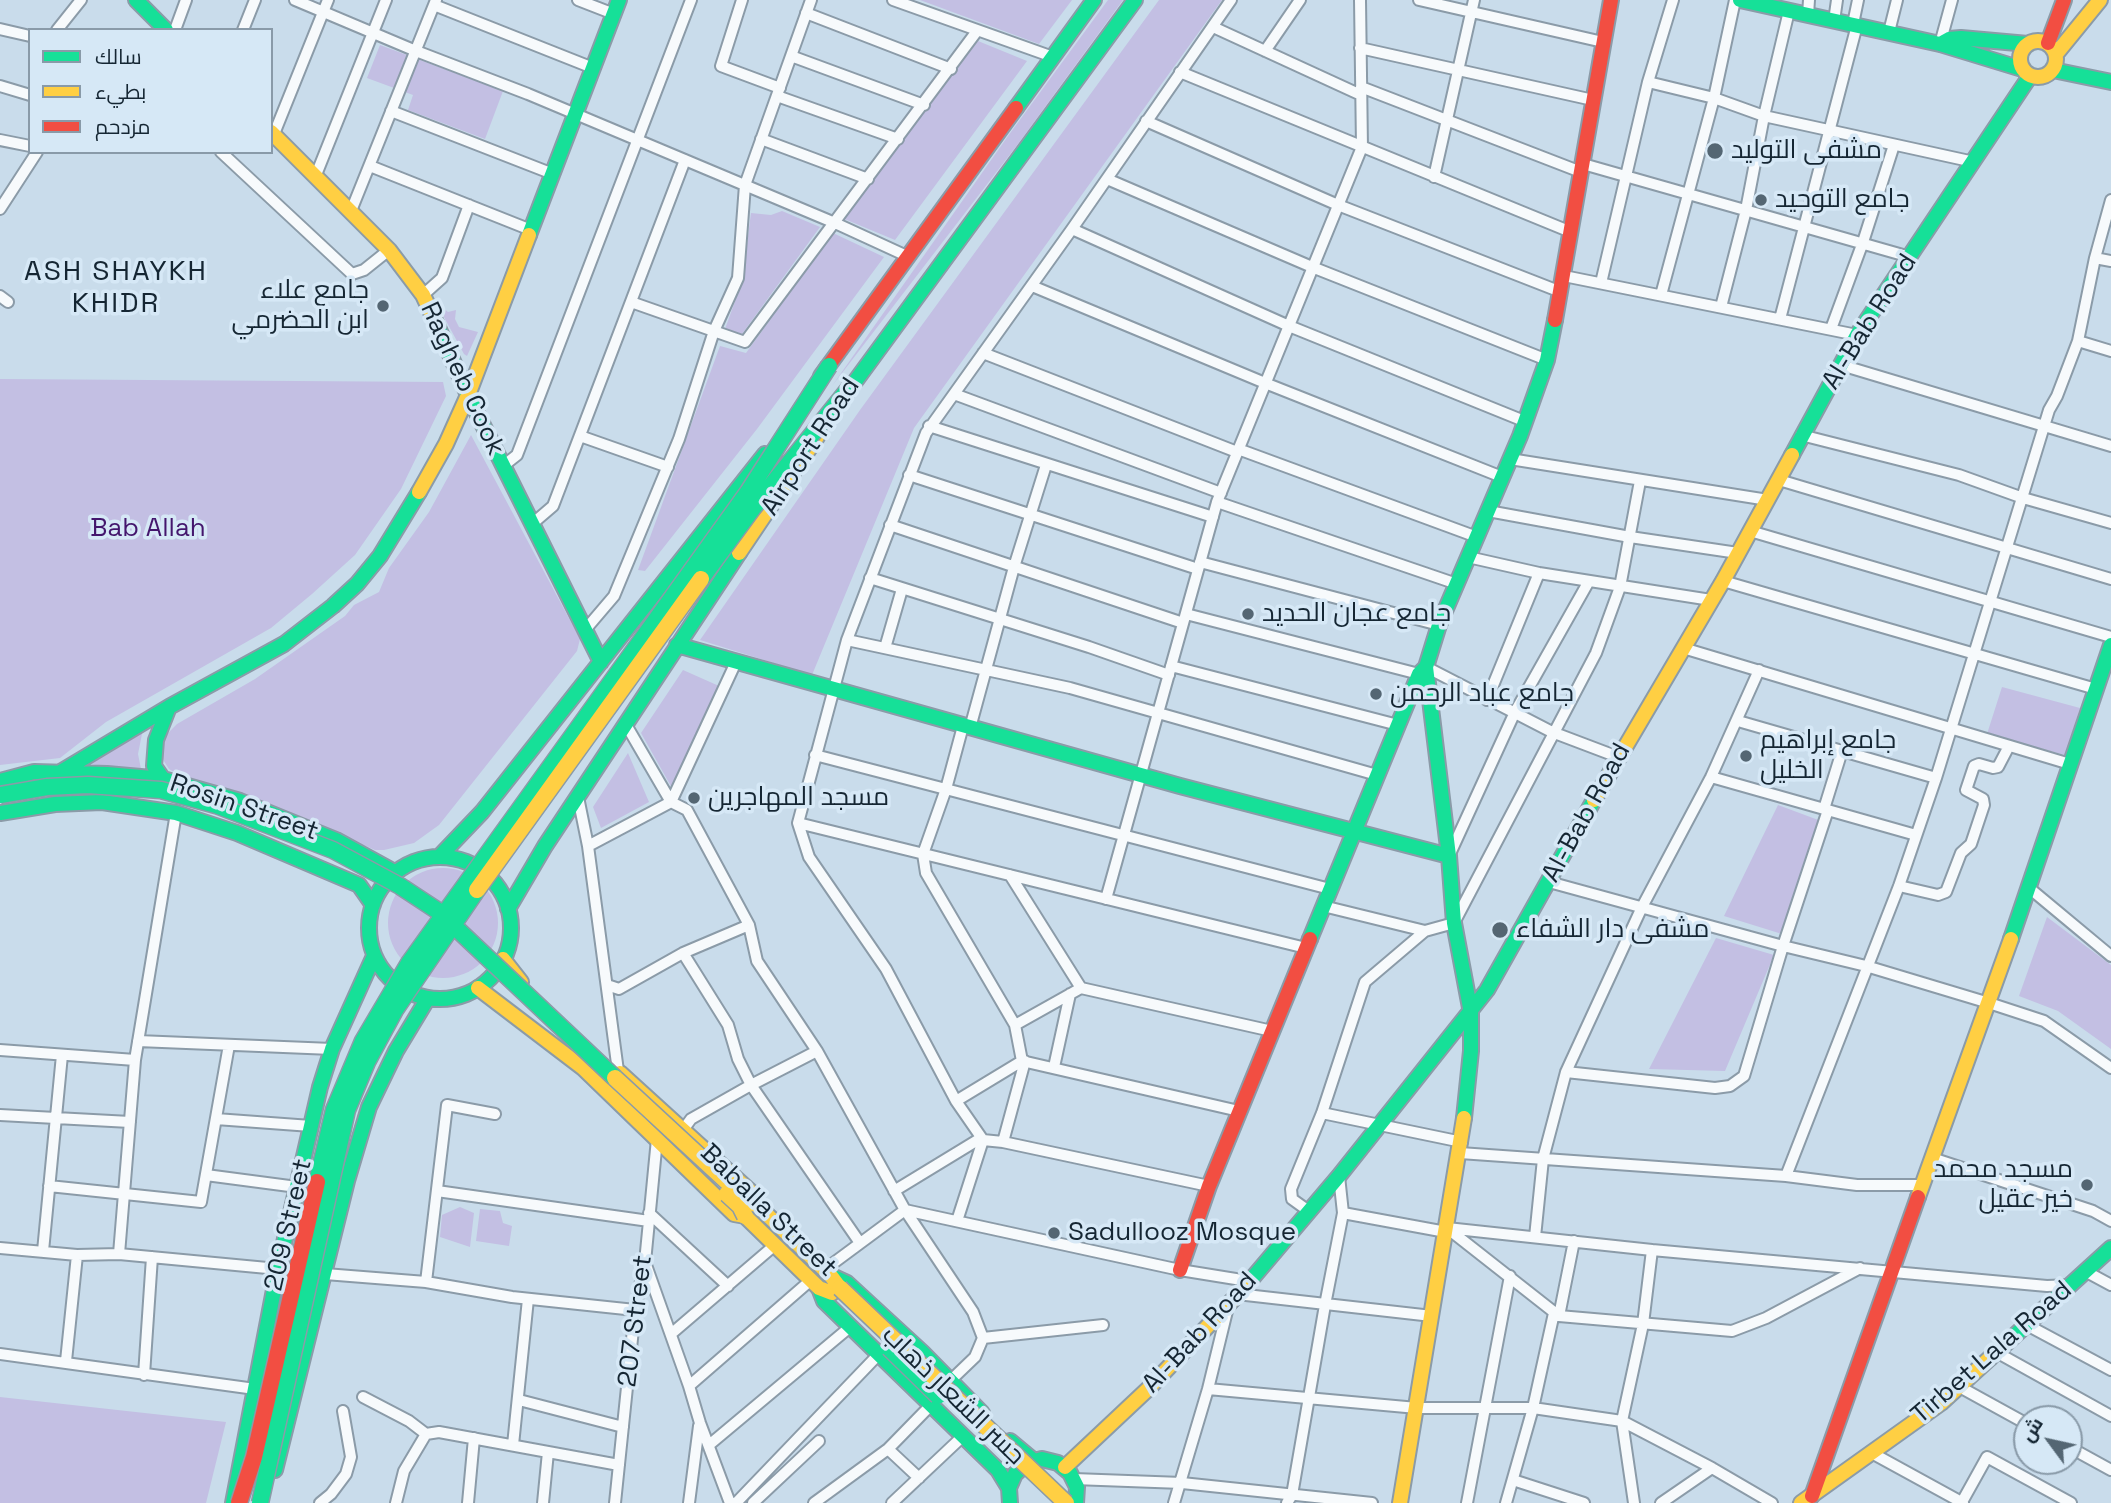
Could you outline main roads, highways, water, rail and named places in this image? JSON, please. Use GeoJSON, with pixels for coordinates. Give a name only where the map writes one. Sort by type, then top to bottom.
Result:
{"type":"FeatureCollection","features":[{"type":"Feature","properties":{"kind":"main road"},"geometry":{"type":"LineString","coordinates":[[136,0],[164,28]]}},
{"type":"Feature","properties":{"kind":"main road","name":"Airport Road"},"geometry":{"type":"LineString","coordinates":[[439,857],[471,825],[739,489],[1094,0]]}},
{"type":"Feature","properties":{"kind":"main road","name":"Airport Road"},"geometry":{"type":"LineString","coordinates":[[508,909],[545,846],[625,723],[851,386],[1135,0]]}},
{"type":"Feature","properties":{"kind":"main road"},"geometry":{"type":"LineString","coordinates":[[1180,1270],[1239,1111],[1353,831],[1423,671],[1438,625],[1510,459],[1547,360],[1611,0]]}},
{"type":"Feature","properties":{"kind":"main road"},"geometry":{"type":"LineString","coordinates":[[1747,1],[1789,11],[1809,8],[1834,21],[1940,44],[2043,77],[2052,56],[2064,0]]}},
{"type":"Feature","properties":{"kind":"main road"},"geometry":{"type":"LineString","coordinates":[[2052,56],[2100,0]]}},
{"type":"Feature","properties":{"kind":"main road"},"geometry":{"type":"LineString","coordinates":[[59,773],[169,707],[284,644],[357,584],[380,555],[414,502],[446,444],[468,395],[617,7]]}},
{"type":"Feature","properties":{"kind":"main road"},"geometry":{"type":"LineString","coordinates":[[1940,44],[1949,39],[1961,38],[2011,44],[2028,44],[2034,41],[2052,56],[2111,82]]}},
{"type":"Feature","properties":{"kind":"main road"},"geometry":{"type":"LineString","coordinates":[[2026,72],[2020,55],[2028,44]]}},
{"type":"Feature","properties":{"kind":"main road","name":"Al-Bab Road"},"geometry":{"type":"LineString","coordinates":[[1070,1473],[1233,1299],[1310,1212],[1471,1013],[1500,969],[1618,757],[1723,580],[1857,335],[1974,162],[2026,72]]}},
{"type":"Feature","properties":{"kind":"main road","name":"Ragheb Cook"},"geometry":{"type":"LineString","coordinates":[[273,133],[389,250],[423,295],[468,395],[601,662]]}},
{"type":"Feature","properties":{"kind":"main road"},"geometry":{"type":"LineString","coordinates":[[239,1503],[254,1457],[334,1110],[363,1041],[409,963],[748,492],[829,366]]}},
{"type":"Feature","properties":{"kind":"main road"},"geometry":{"type":"LineString","coordinates":[[260,1503],[265,1470],[347,1110],[367,1062],[402,998],[540,801],[754,508],[851,386]]}},
{"type":"Feature","properties":{"kind":"main road"},"geometry":{"type":"LineString","coordinates":[[677,645],[1141,775],[1449,856]]}},
{"type":"Feature","properties":{"kind":"main road"},"geometry":{"type":"LineString","coordinates":[[1807,1499],[1989,1003],[2111,645]]}},
{"type":"Feature","properties":{"kind":"main road"},"geometry":{"type":"LineString","coordinates":[[1399,1503],[1461,1148],[1471,1051],[1471,1013],[1454,923],[1449,856],[1423,671]]}},
{"type":"Feature","properties":{"kind":"main road"},"geometry":{"type":"LineString","coordinates":[[163,779],[154,766],[156,740],[169,707]]}},
{"type":"Feature","properties":{"kind":"main road","name":"Rosin Street"},"geometry":{"type":"LineString","coordinates":[[0,781],[34,772],[163,779],[240,801],[336,840],[396,873]]}},
{"type":"Feature","properties":{"kind":"main road"},"geometry":{"type":"LineString","coordinates":[[0,795],[47,787],[88,785],[160,790],[216,805],[344,856],[400,886],[439,911],[747,1200],[751,1210]]}},
{"type":"Feature","properties":{"kind":"main road"},"geometry":{"type":"LineString","coordinates":[[0,802],[48,795],[89,794],[160,800],[214,813],[334,859],[396,892],[461,943],[740,1206],[751,1210]]}},
{"type":"Feature","properties":{"kind":"main road","name":"Rosin Street"},"geometry":{"type":"LineString","coordinates":[[0,813],[55,804],[102,802],[176,813],[237,833],[323,868],[359,885],[373,905]]}},
{"type":"Feature","properties":{"kind":"main road"},"geometry":{"type":"LineString","coordinates":[[323,868],[336,840]]}},
{"type":"Feature","properties":{"kind":"main road"},"geometry":{"type":"LineString","coordinates":[[439,857],[460,861],[480,870],[492,880],[508,909],[510,937],[497,970],[478,988],[446,999],[428,998],[406,991],[387,976],[374,956],[369,922],[373,905],[382,887],[396,873],[416,861],[439,857]]}},
{"type":"Feature","properties":{"kind":"main road","name":"209 Street"},"geometry":{"type":"LineString","coordinates":[[233,1503],[278,1269],[311,1126],[331,1049],[374,956]]}},
{"type":"Feature","properties":{"kind":"main road","name":"Baballa Street"},"geometry":{"type":"LineString","coordinates":[[503,959],[526,988],[752,1193],[751,1210],[775,1245],[826,1283],[847,1283],[1034,1461]]}},
{"type":"Feature","properties":{"kind":"main road","name":"Baballa Street"},"geometry":{"type":"LineString","coordinates":[[478,988],[583,1068],[734,1214],[751,1210]]}},
{"type":"Feature","properties":{"kind":"main road","name":"209 Street"},"geometry":{"type":"LineString","coordinates":[[266,1503],[347,1181],[369,1107],[396,1051],[428,998]]}},
{"type":"Feature","properties":{"kind":"main road","name":"Baballa Street"},"geometry":{"type":"LineString","coordinates":[[751,1210],[826,1283]]}},
{"type":"Feature","properties":{"kind":"main road","name":"Tirbet Lala Road"},"geometry":{"type":"LineString","coordinates":[[1807,1499],[1941,1403],[2111,1248]]}},
{"type":"Feature","properties":{"kind":"main road"},"geometry":{"type":"LineString","coordinates":[[826,1283],[1049,1503]]}},
{"type":"Feature","properties":{"kind":"main road","name":"Baballa Street"},"geometry":{"type":"LineString","coordinates":[[826,1283],[824,1301],[998,1470],[1009,1495]]}},
{"type":"Feature","properties":{"kind":"main road","name":"جسر الشعار ذهاب"},"geometry":{"type":"LineString","coordinates":[[826,1283],[1076,1501]]}},
{"type":"Feature","properties":{"kind":"main road"},"geometry":{"type":"LineString","coordinates":[[1009,1495],[1015,1474],[1034,1461],[1051,1460],[1070,1473],[1076,1501]]}},
{"type":"Feature","properties":{"kind":"place","name":"مشفى التوليد"},"geometry":{"type":"Point","coordinates":[1715,151]}},
{"type":"Feature","properties":{"kind":"place","name":"جامع التوحيد"},"geometry":{"type":"Point","coordinates":[1761,200]}},
{"type":"Feature","properties":{"kind":"place","name":"جامع علاء ابن الحضرمي"},"geometry":{"type":"Point","coordinates":[383,306]}},
{"type":"Feature","properties":{"kind":"place","name":"جامع عجان الحديد"},"geometry":{"type":"Point","coordinates":[1248,614]}},
{"type":"Feature","properties":{"kind":"place","name":"جامع عباد الرحمن"},"geometry":{"type":"Point","coordinates":[1376,694]}},
{"type":"Feature","properties":{"kind":"place","name":"جامع إبراهيم الخليل"},"geometry":{"type":"Point","coordinates":[1746,756]}},
{"type":"Feature","properties":{"kind":"place","name":"مسجد المهاجرين"},"geometry":{"type":"Point","coordinates":[694,798]}},
{"type":"Feature","properties":{"kind":"place","name":"مشفى دار الشفاء"},"geometry":{"type":"Point","coordinates":[1500,930]}},
{"type":"Feature","properties":{"kind":"place","name":"مسجد محمد خير عقيل"},"geometry":{"type":"Point","coordinates":[2087,1185]}},
{"type":"Feature","properties":{"kind":"place","name":"Sadullooz Mosque"},"geometry":{"type":"Point","coordinates":[1054,1233]}},
{"type":"Feature","properties":{"kind":"district","name":"ASH SHAYKH KHIDR"},"geometry":{"type":"Point","coordinates":[116,288]}},
{"type":"Feature","properties":{"kind":"park label","name":"Bab Allah"},"geometry":{"type":"Point","coordinates":[148,529]}}]}
